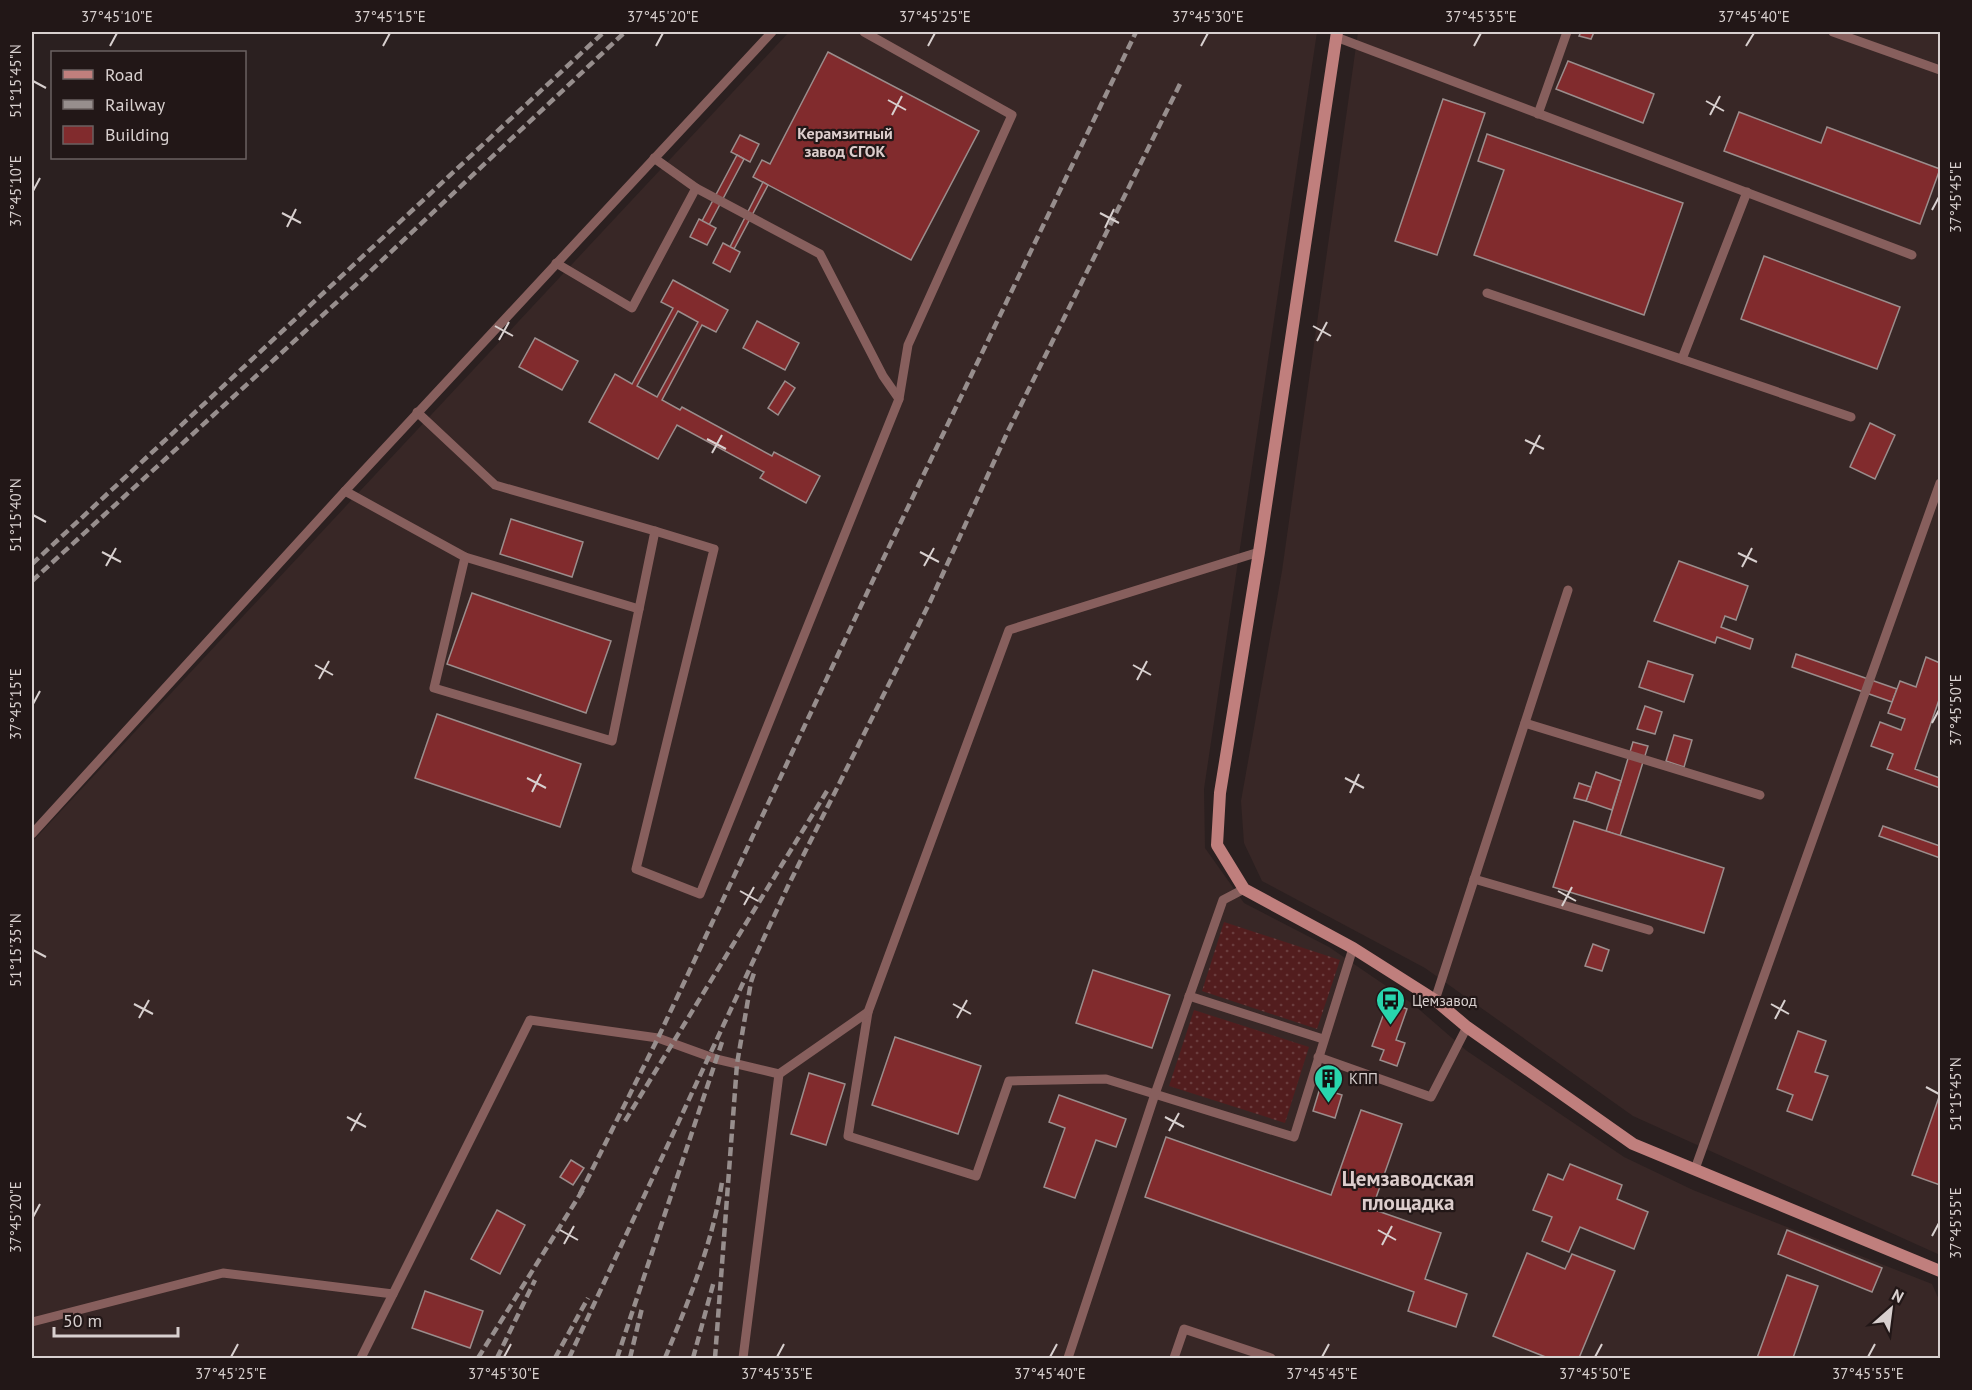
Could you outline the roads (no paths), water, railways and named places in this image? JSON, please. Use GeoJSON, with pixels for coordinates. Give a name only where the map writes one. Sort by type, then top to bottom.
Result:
{"type":"FeatureCollection","features":[{"type":"Feature","properties":{"kind":"street"},"geometry":{"type":"LineString","coordinates":[[1337,34],[1259,552],[1220,793],[1217,845],[1244,889],[1353,948],[1436,1000],[1467,1027],[1633,1144],[1941,1271]]}},
{"type":"Feature","properties":{"kind":"lane"},"geometry":{"type":"LineString","coordinates":[[32,834],[417,412],[772,32]]}},
{"type":"Feature","properties":{"kind":"lane"},"geometry":{"type":"LineString","coordinates":[[417,412],[495,485],[714,549],[636,869],[699,894],[899,399],[908,345],[1012,115],[864,32]]}},
{"type":"Feature","properties":{"kind":"lane"},"geometry":{"type":"LineString","coordinates":[[1538,114],[1567,32]]}},
{"type":"Feature","properties":{"kind":"lane"},"geometry":{"type":"LineString","coordinates":[[1833,32],[1941,70]]}},
{"type":"Feature","properties":{"kind":"lane"},"geometry":{"type":"LineString","coordinates":[[1337,34],[1538,114],[1912,255]]}},
{"type":"Feature","properties":{"kind":"lane"},"geometry":{"type":"LineString","coordinates":[[654,158],[696,188],[820,254],[883,376],[899,399]]}},
{"type":"Feature","properties":{"kind":"lane"},"geometry":{"type":"LineString","coordinates":[[556,263],[632,308],[696,188]]}},
{"type":"Feature","properties":{"kind":"lane"},"geometry":{"type":"LineString","coordinates":[[1682,359],[1746,192]]}},
{"type":"Feature","properties":{"kind":"lane"},"geometry":{"type":"LineString","coordinates":[[1487,293],[1851,417]]}},
{"type":"Feature","properties":{"kind":"lane"},"geometry":{"type":"LineString","coordinates":[[1695,1169],[1941,483]]}},
{"type":"Feature","properties":{"kind":"lane"},"geometry":{"type":"LineString","coordinates":[[345,491],[465,557],[639,609]]}},
{"type":"Feature","properties":{"kind":"lane"},"geometry":{"type":"LineString","coordinates":[[465,557],[434,688],[612,741],[655,531]]}},
{"type":"Feature","properties":{"kind":"lane"},"geometry":{"type":"LineString","coordinates":[[1259,552],[1009,630],[868,1012],[848,1136],[976,1176],[1009,1081],[1106,1079],[1294,1137],[1353,948]]}},
{"type":"Feature","properties":{"kind":"lane"},"geometry":{"type":"LineString","coordinates":[[1436,1000],[1568,590]]}},
{"type":"Feature","properties":{"kind":"lane"},"geometry":{"type":"LineString","coordinates":[[1525,723],[1760,795]]}},
{"type":"Feature","properties":{"kind":"lane"},"geometry":{"type":"LineString","coordinates":[[1474,879],[1649,930]]}},
{"type":"Feature","properties":{"kind":"lane"},"geometry":{"type":"LineString","coordinates":[[1068,1359],[1155,1094],[1223,900],[1244,889]]}},
{"type":"Feature","properties":{"kind":"lane"},"geometry":{"type":"LineString","coordinates":[[1189,996],[1323,1039]]}},
{"type":"Feature","properties":{"kind":"lane"},"geometry":{"type":"LineString","coordinates":[[743,1359],[779,1074],[868,1012]]}},
{"type":"Feature","properties":{"kind":"lane"},"geometry":{"type":"LineString","coordinates":[[361,1359],[530,1020],[658,1038],[716,1059],[779,1074]]}},
{"type":"Feature","properties":{"kind":"lane"},"geometry":{"type":"LineString","coordinates":[[1318,1057],[1431,1097],[1467,1027]]}},
{"type":"Feature","properties":{"kind":"lane"},"geometry":{"type":"LineString","coordinates":[[32,1322],[223,1273],[393,1294]]}},
{"type":"Feature","properties":{"kind":"lane"},"geometry":{"type":"LineString","coordinates":[[1174,1359],[1184,1329],[1270,1359]]}},
{"type":"Feature","properties":{"kind":"railway"},"geometry":{"type":"LineString","coordinates":[[32,564],[604,32]]}},
{"type":"Feature","properties":{"kind":"railway"},"geometry":{"type":"LineString","coordinates":[[32,581],[360,281],[625,32]]}},
{"type":"Feature","properties":{"kind":"railway"},"geometry":{"type":"LineString","coordinates":[[580,1194],[658,1038],[875,576],[1136,32]]}},
{"type":"Feature","properties":{"kind":"railway"},"geometry":{"type":"LineString","coordinates":[[569,1358],[788,886],[930,602],[1008,431],[1182,80]]}},
{"type":"Feature","properties":{"kind":"railway"},"geometry":{"type":"LineString","coordinates":[[625,1121],[827,791]]}},
{"type":"Feature","properties":{"kind":"railway"},"geometry":{"type":"LineString","coordinates":[[715,1358],[737,1064],[755,970]]}},
{"type":"Feature","properties":{"kind":"railway"},"geometry":{"type":"LineString","coordinates":[[617,1358],[722,1042]]}},
{"type":"Feature","properties":{"kind":"railway"},"geometry":{"type":"LineString","coordinates":[[665,1358],[706,1250],[722,1182]]}},
{"type":"Feature","properties":{"kind":"railway"},"geometry":{"type":"LineString","coordinates":[[478,1358],[584,1188]]}},
{"type":"Feature","properties":{"kind":"railway"},"geometry":{"type":"LineString","coordinates":[[497,1358],[535,1280]]}},
{"type":"Feature","properties":{"kind":"railway"},"geometry":{"type":"LineString","coordinates":[[693,1358],[714,1281]]}},
{"type":"Feature","properties":{"kind":"railway"},"geometry":{"type":"LineString","coordinates":[[555,1358],[588,1298]]}},
{"type":"Feature","properties":{"kind":"railway"},"geometry":{"type":"LineString","coordinates":[[630,1358],[642,1308]]}},
{"type":"Feature","properties":{"kind":"place","name":"Цемзавод"},"geometry":{"type":"Point","coordinates":[1391,1026]}},
{"type":"Feature","properties":{"kind":"place","name":"КПП"},"geometry":{"type":"Point","coordinates":[1328,1104]}},
{"type":"Feature","properties":{"kind":"district","name":"Керамзитный завод СГОК"},"geometry":{"type":"Point","coordinates":[845,142]}},
{"type":"Feature","properties":{"kind":"district","name":"Цемзаводская площадка"},"geometry":{"type":"Point","coordinates":[1408,1190]}}]}
